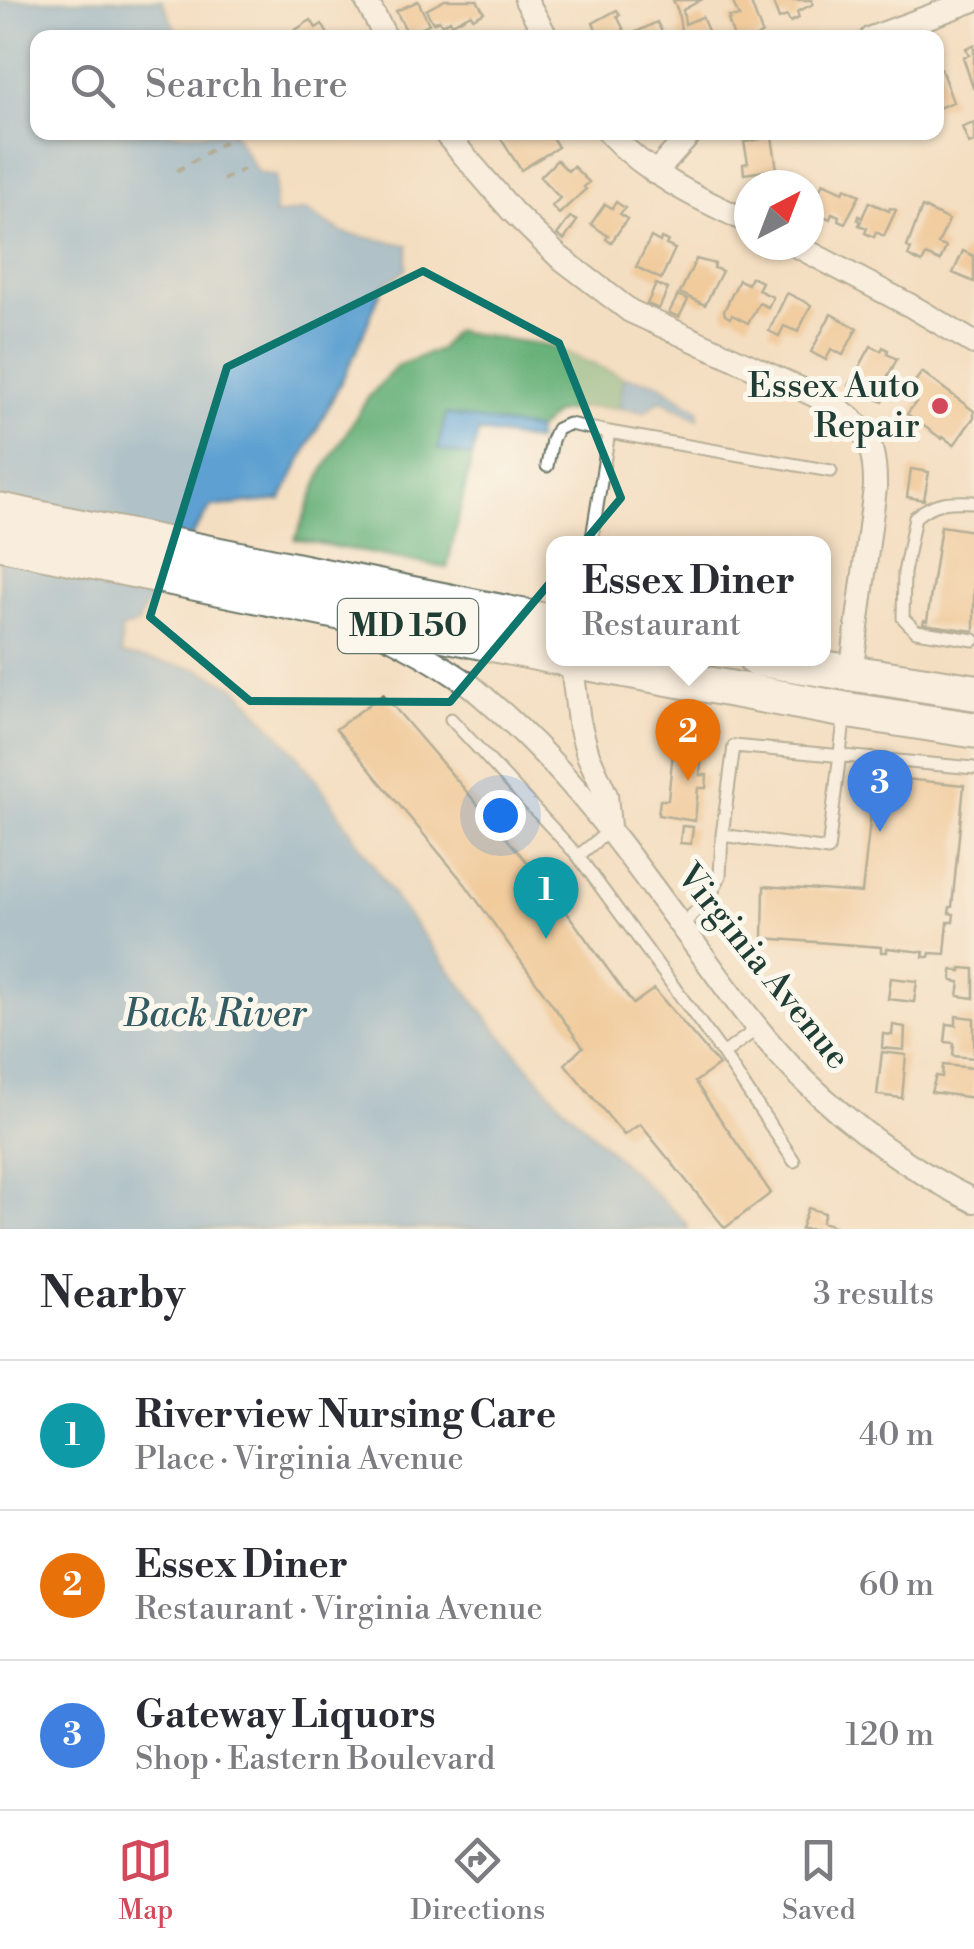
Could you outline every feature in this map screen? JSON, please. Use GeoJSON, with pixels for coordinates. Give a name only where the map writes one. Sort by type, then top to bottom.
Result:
{"type":"FeatureCollection","features":[{"type":"Feature","properties":{"kind":"main road","name":"MD 150"},"geometry":{"type":"LineString","coordinates":[[0,511],[265,581],[331,609],[546,654]]}},
{"type":"Feature","properties":{"kind":"main road","name":"MD 150"},"geometry":{"type":"LineString","coordinates":[[0,542],[546,622]]}},
{"type":"Feature","properties":{"kind":"main road","name":"MD 150"},"geometry":{"type":"LineString","coordinates":[[607,666],[974,730]]}},
{"type":"Feature","properties":{"kind":"main road"},"geometry":{"type":"LineString","coordinates":[[804,666],[974,692]]}},
{"type":"Feature","properties":{"kind":"street"},"geometry":{"type":"LineString","coordinates":[[366,0],[382,30]]}},
{"type":"Feature","properties":{"kind":"street"},"geometry":{"type":"LineString","coordinates":[[526,0],[543,30]]}},
{"type":"Feature","properties":{"kind":"street"},"geometry":{"type":"LineString","coordinates":[[893,30],[974,0]]}},
{"type":"Feature","properties":{"kind":"street"},"geometry":{"type":"LineString","coordinates":[[451,140],[512,211],[558,256],[630,311],[814,395],[844,411],[860,427],[876,464],[851,674]]}},
{"type":"Feature","properties":{"kind":"street"},"geometry":{"type":"LineString","coordinates":[[616,140],[655,173],[688,194],[734,215]]}},
{"type":"Feature","properties":{"kind":"street"},"geometry":{"type":"LineString","coordinates":[[655,173],[685,140]]}},
{"type":"Feature","properties":{"kind":"street"},"geometry":{"type":"LineString","coordinates":[[824,260],[974,343]]}},
{"type":"Feature","properties":{"kind":"street","name":"Virginia Avenue"},"geometry":{"type":"LineString","coordinates":[[331,609],[405,644],[468,684],[551,759],[578,788],[758,1028],[800,1076],[863,1134],[974,1201]]}},
{"type":"Feature","properties":{"kind":"street","name":"Virginia Avenue"},"geometry":{"type":"LineString","coordinates":[[566,666],[588,755],[606,795],[610,830]]}},
{"type":"Feature","properties":{"kind":"lane"},"geometry":{"type":"LineString","coordinates":[[546,466],[557,429],[569,424],[831,471]]}},
{"type":"Feature","properties":{"kind":"lane"},"geometry":{"type":"LineString","coordinates":[[592,536],[609,432]]}},
{"type":"Feature","properties":{"kind":"lane"},"geometry":{"type":"LineString","coordinates":[[974,502],[946,501],[915,517],[904,573],[903,618],[916,631],[974,640]]}},
{"type":"Feature","properties":{"kind":"lane"},"geometry":{"type":"LineString","coordinates":[[722,835],[828,850],[851,674]]}},
{"type":"Feature","properties":{"kind":"lane"},"geometry":{"type":"LineString","coordinates":[[451,719],[578,856],[723,1054],[794,1160]]}},
{"type":"Feature","properties":{"kind":"lane"},"geometry":{"type":"LineString","coordinates":[[681,926],[710,897],[720,876],[734,746],[974,768]]}},
{"type":"Feature","properties":{"kind":"lane"},"geometry":{"type":"LineString","coordinates":[[578,856],[610,830]]}},
{"type":"Feature","properties":{"kind":"lane"},"geometry":{"type":"LineString","coordinates":[[723,1054],[758,1028]]}},
{"type":"Feature","properties":{"kind":"path"},"geometry":{"type":"LineString","coordinates":[[177,171],[227,140]]}},
{"type":"Feature","properties":{"kind":"path"},"geometry":{"type":"LineString","coordinates":[[223,180],[251,164]]}},
{"type":"Feature","properties":{"kind":"highlighted area"},"geometry":{"type":"Polygon","coordinates":[[[423,271],[559,343],[621,498],[450,702],[250,701],[150,617],[227,367],[423,271]]]}},
{"type":"Feature","properties":{"kind":"green space"},"geometry":{"type":"Polygon","coordinates":[[[454,331],[550,346],[624,377],[619,408],[584,407],[555,413],[537,430],[446,415],[438,449],[472,457],[447,568],[295,539],[322,473],[367,399],[397,366],[440,349],[454,331]]]}},
{"type":"Feature","properties":{"kind":"water","name":"Back River"},"geometry":{"type":"Polygon","coordinates":[[[0,0],[162,0],[176,30],[30,30],[30,140],[238,140],[257,172],[276,176],[274,215],[306,210],[343,233],[408,245],[406,270],[383,285],[356,352],[281,500],[211,507],[147,602],[138,624],[121,629],[122,655],[199,669],[237,688],[318,782],[399,904],[492,1024],[560,1103],[688,1229],[0,1229],[0,0]]]}},
{"type":"Feature","properties":{"kind":"water"},"geometry":{"type":"Polygon","coordinates":[[[624,377],[656,382],[699,410],[698,419],[661,400],[644,412],[619,408],[624,377]]]}},
{"type":"Feature","properties":{"kind":"water"},"geometry":{"type":"Polygon","coordinates":[[[446,414],[537,430],[536,441],[478,432],[472,457],[438,449],[446,414]]]}},
{"type":"Feature","properties":{"kind":"building"},"geometry":{"type":"Polygon","coordinates":[[[445,0],[477,0],[484,12],[452,24],[450,20],[442,25],[439,20],[433,23],[426,10],[445,0]]]}},
{"type":"Feature","properties":{"kind":"building"},"geometry":{"type":"Polygon","coordinates":[[[673,0],[701,0],[683,10],[685,24],[702,17],[708,30],[681,30],[673,0]]]}},
{"type":"Feature","properties":{"kind":"building"},"geometry":{"type":"Polygon","coordinates":[[[732,0],[750,0],[761,30],[731,30],[729,17],[739,17],[732,0]]]}},
{"type":"Feature","properties":{"kind":"building"},"geometry":{"type":"Polygon","coordinates":[[[772,0],[811,0],[813,4],[797,12],[799,18],[790,22],[787,16],[779,19],[772,0]]]}},
{"type":"Feature","properties":{"kind":"building"},"geometry":{"type":"Polygon","coordinates":[[[418,1],[429,24],[406,30],[396,11],[418,1]]]}},
{"type":"Feature","properties":{"kind":"building"},"geometry":{"type":"Polygon","coordinates":[[[617,10],[624,30],[596,30],[593,23],[617,10]]]}},
{"type":"Feature","properties":{"kind":"building"},"geometry":{"type":"Polygon","coordinates":[[[311,20],[316,28],[322,24],[325,30],[295,30],[311,20]]]}},
{"type":"Feature","properties":{"kind":"building"},"geometry":{"type":"Polygon","coordinates":[[[657,22],[661,30],[640,30],[657,22]]]}},
{"type":"Feature","properties":{"kind":"building"},"geometry":{"type":"Polygon","coordinates":[[[974,45],[973,88],[963,57],[969,55],[966,48],[974,45]]]}},
{"type":"Feature","properties":{"kind":"building"},"geometry":{"type":"Polygon","coordinates":[[[944,77],[953,102],[944,106],[944,77]]]}},
{"type":"Feature","properties":{"kind":"building"},"geometry":{"type":"Polygon","coordinates":[[[974,123],[974,142],[969,144],[962,127],[974,123]]]}},
{"type":"Feature","properties":{"kind":"building"},"geometry":{"type":"Polygon","coordinates":[[[502,140],[554,140],[558,147],[521,170],[502,140]]]}},
{"type":"Feature","properties":{"kind":"building"},"geometry":{"type":"Polygon","coordinates":[[[772,140],[777,169],[744,170],[743,164],[748,163],[744,142],[772,140]]]}},
{"type":"Feature","properties":{"kind":"building"},"geometry":{"type":"Polygon","coordinates":[[[557,160],[568,171],[573,166],[589,182],[559,214],[552,206],[560,198],[540,177],[557,160]]]}},
{"type":"Feature","properties":{"kind":"building"},"geometry":{"type":"Polygon","coordinates":[[[824,183],[860,195],[845,223],[832,213],[830,219],[824,216],[824,183]]]}},
{"type":"Feature","properties":{"kind":"building"},"geometry":{"type":"Polygon","coordinates":[[[616,202],[625,208],[620,214],[627,219],[611,243],[606,239],[608,236],[591,224],[605,204],[612,208],[616,202]]]}},
{"type":"Feature","properties":{"kind":"building"},"geometry":{"type":"Polygon","coordinates":[[[869,202],[896,210],[884,236],[876,232],[874,237],[859,225],[859,216],[862,218],[869,202]]]}},
{"type":"Feature","properties":{"kind":"building"},"geometry":{"type":"Polygon","coordinates":[[[922,207],[949,220],[938,244],[946,247],[940,261],[926,255],[922,263],[908,256],[911,249],[907,247],[922,207]]]}},
{"type":"Feature","properties":{"kind":"building"},"geometry":{"type":"Polygon","coordinates":[[[570,217],[577,221],[564,240],[557,235],[570,217]]]}},
{"type":"Feature","properties":{"kind":"building"},"geometry":{"type":"Polygon","coordinates":[[[651,237],[668,241],[666,245],[675,249],[661,279],[636,267],[651,237]]]}},
{"type":"Feature","properties":{"kind":"building"},"geometry":{"type":"Polygon","coordinates":[[[963,251],[974,256],[974,282],[953,273],[963,251]]]}},
{"type":"Feature","properties":{"kind":"building"},"geometry":{"type":"Polygon","coordinates":[[[696,259],[715,264],[714,268],[722,271],[705,305],[680,293],[696,259]]]}},
{"type":"Feature","properties":{"kind":"building"},"geometry":{"type":"Polygon","coordinates":[[[751,277],[762,282],[758,290],[773,297],[768,307],[759,303],[748,323],[732,315],[730,318],[724,311],[739,280],[748,284],[751,277]]]}},
{"type":"Feature","properties":{"kind":"building"},"geometry":{"type":"Polygon","coordinates":[[[656,284],[668,289],[659,309],[647,304],[656,284]]]}},
{"type":"Feature","properties":{"kind":"building"},"geometry":{"type":"Polygon","coordinates":[[[787,293],[811,305],[798,332],[784,326],[779,336],[769,331],[787,293]]]}},
{"type":"Feature","properties":{"kind":"building"},"geometry":{"type":"Polygon","coordinates":[[[678,295],[688,300],[679,317],[669,313],[678,295]]]}},
{"type":"Feature","properties":{"kind":"building"},"geometry":{"type":"Polygon","coordinates":[[[831,314],[857,328],[843,355],[831,349],[826,360],[811,352],[831,314]]]}},
{"type":"Feature","properties":{"kind":"building"},"geometry":{"type":"Polygon","coordinates":[[[871,346],[881,351],[883,347],[897,359],[883,385],[891,389],[883,402],[849,386],[871,346]]]}},
{"type":"Feature","properties":{"kind":"building","name":"Essex Auto Repair"},"geometry":{"type":"Polygon","coordinates":[[[922,372],[974,411],[974,417],[954,445],[907,414],[916,402],[906,394],[922,372]]]}},
{"type":"Feature","properties":{"kind":"building"},"geometry":{"type":"Polygon","coordinates":[[[911,469],[929,472],[924,500],[907,497],[911,469]]]}},
{"type":"Feature","properties":{"kind":"building"},"geometry":{"type":"Polygon","coordinates":[[[941,526],[974,531],[974,631],[923,624],[927,621],[941,526]]]}},
{"type":"Feature","properties":{"kind":"building"},"geometry":{"type":"Polygon","coordinates":[[[383,694],[550,889],[633,1004],[654,989],[719,1065],[695,1082],[771,1193],[725,1228],[640,1124],[624,1135],[565,1064],[583,1047],[465,884],[336,729],[383,694]]]}},
{"type":"Feature","properties":{"kind":"building"},"geometry":{"type":"Polygon","coordinates":[[[673,751],[702,754],[700,775],[707,775],[706,788],[698,788],[695,821],[658,815],[660,800],[668,800],[673,751]]]}},
{"type":"Feature","properties":{"kind":"building"},"geometry":{"type":"Polygon","coordinates":[[[875,776],[964,785],[949,913],[954,914],[953,922],[948,922],[945,954],[930,953],[923,957],[924,952],[887,948],[887,952],[881,952],[881,947],[763,938],[764,886],[862,893],[875,776]]]}},
{"type":"Feature","properties":{"kind":"building"},"geometry":{"type":"Polygon","coordinates":[[[682,826],[693,827],[691,844],[680,843],[682,826]]]}},
{"type":"Feature","properties":{"kind":"building"},"geometry":{"type":"Polygon","coordinates":[[[974,969],[974,998],[958,996],[960,982],[952,981],[952,970],[974,969]]]}},
{"type":"Feature","properties":{"kind":"building"},"geometry":{"type":"Polygon","coordinates":[[[891,978],[917,981],[914,1002],[888,999],[891,978]]]}},
{"type":"Feature","properties":{"kind":"building"},"geometry":{"type":"Polygon","coordinates":[[[956,1016],[974,1018],[974,1058],[953,1056],[954,1043],[945,1042],[947,1024],[956,1025],[956,1016]]]}},
{"type":"Feature","properties":{"kind":"building"},"geometry":{"type":"Polygon","coordinates":[[[893,1025],[905,1027],[904,1050],[882,1048],[883,1034],[892,1035],[893,1025]]]}},
{"type":"Feature","properties":{"kind":"building"},"geometry":{"type":"Polygon","coordinates":[[[882,1052],[906,1055],[902,1098],[877,1095],[882,1052]]]}},
{"type":"Feature","properties":{"kind":"building"},"geometry":{"type":"Polygon","coordinates":[[[943,1065],[974,1068],[974,1098],[931,1092],[936,1076],[942,1077],[943,1065]]]}},
{"type":"Feature","properties":{"kind":"building"},"geometry":{"type":"Polygon","coordinates":[[[808,1208],[825,1213],[822,1222],[843,1229],[801,1229],[808,1208]]]}},
{"type":"Feature","properties":{"kind":"place","name":"Essex Auto Repair"},"geometry":{"type":"Point","coordinates":[940,406]}},
{"type":"Feature","properties":{"kind":"place","name":"Essex Diner"},"geometry":{"type":"Point","coordinates":[688,781]}},
{"type":"Feature","properties":{"kind":"place","name":"Gateway Liquors"},"geometry":{"type":"Point","coordinates":[880,832]}},
{"type":"Feature","properties":{"kind":"place","name":"Riverview Nursing Care"},"geometry":{"type":"Point","coordinates":[546,939]}}]}
